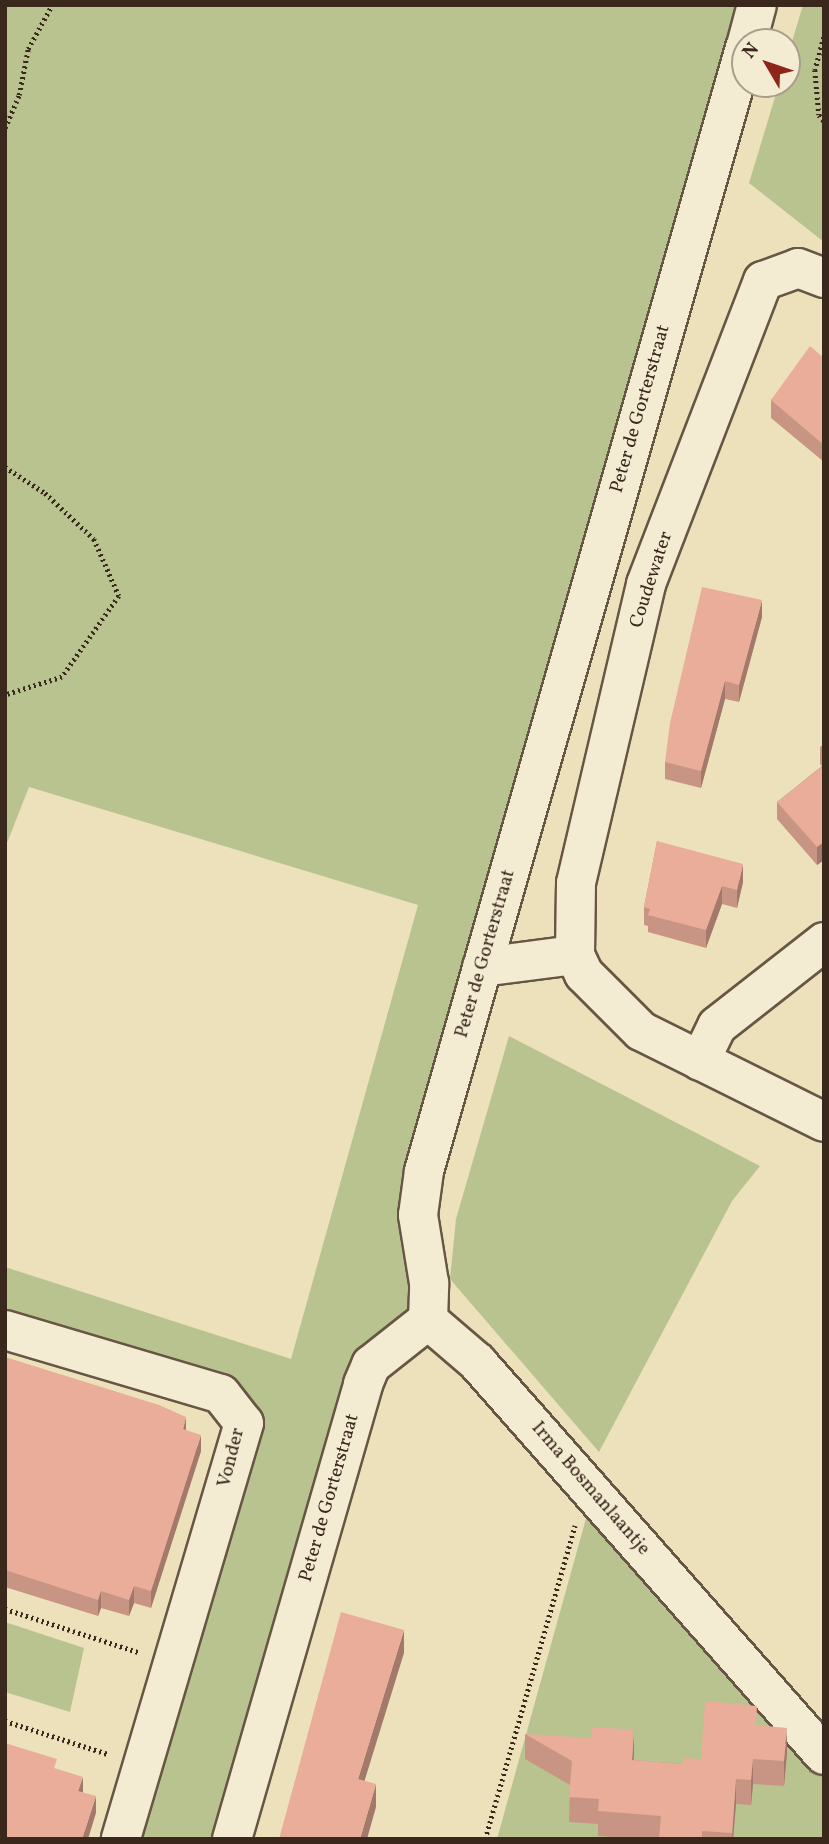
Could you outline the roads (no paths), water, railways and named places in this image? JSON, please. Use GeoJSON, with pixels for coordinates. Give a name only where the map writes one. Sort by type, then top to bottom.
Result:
{"type":"FeatureCollection","features":[{"type":"Feature","properties":{"kind":"street"},"geometry":{"type":"LineString","coordinates":[[751,28],[757,5]]}},
{"type":"Feature","properties":{"kind":"street","name":"Peter de Gorterstraat"},"geometry":{"type":"LineString","coordinates":[[232,1839],[363,1384],[377,1358],[428,1320],[430,1296],[419,1193],[731,97]]}},
{"type":"Feature","properties":{"kind":"street","name":"Coudewater"},"geometry":{"type":"LineString","coordinates":[[575,955],[576,883],[646,584],[763,281],[798,268],[824,278]]}},
{"type":"Feature","properties":{"kind":"street"},"geometry":{"type":"LineString","coordinates":[[699,1061],[717,1026],[824,942]]}},
{"type":"Feature","properties":{"kind":"street"},"geometry":{"type":"LineString","coordinates":[[482,967],[575,955],[584,974],[641,1031],[824,1122]]}},
{"type":"Feature","properties":{"kind":"street","name":"Irma Bosmanlaantje"},"geometry":{"type":"LineString","coordinates":[[428,1320],[477,1362],[824,1755]]}},
{"type":"Feature","properties":{"kind":"street","name":"Vonder"},"geometry":{"type":"LineString","coordinates":[[5,1330],[221,1395],[244,1423],[121,1839]]}}]}
